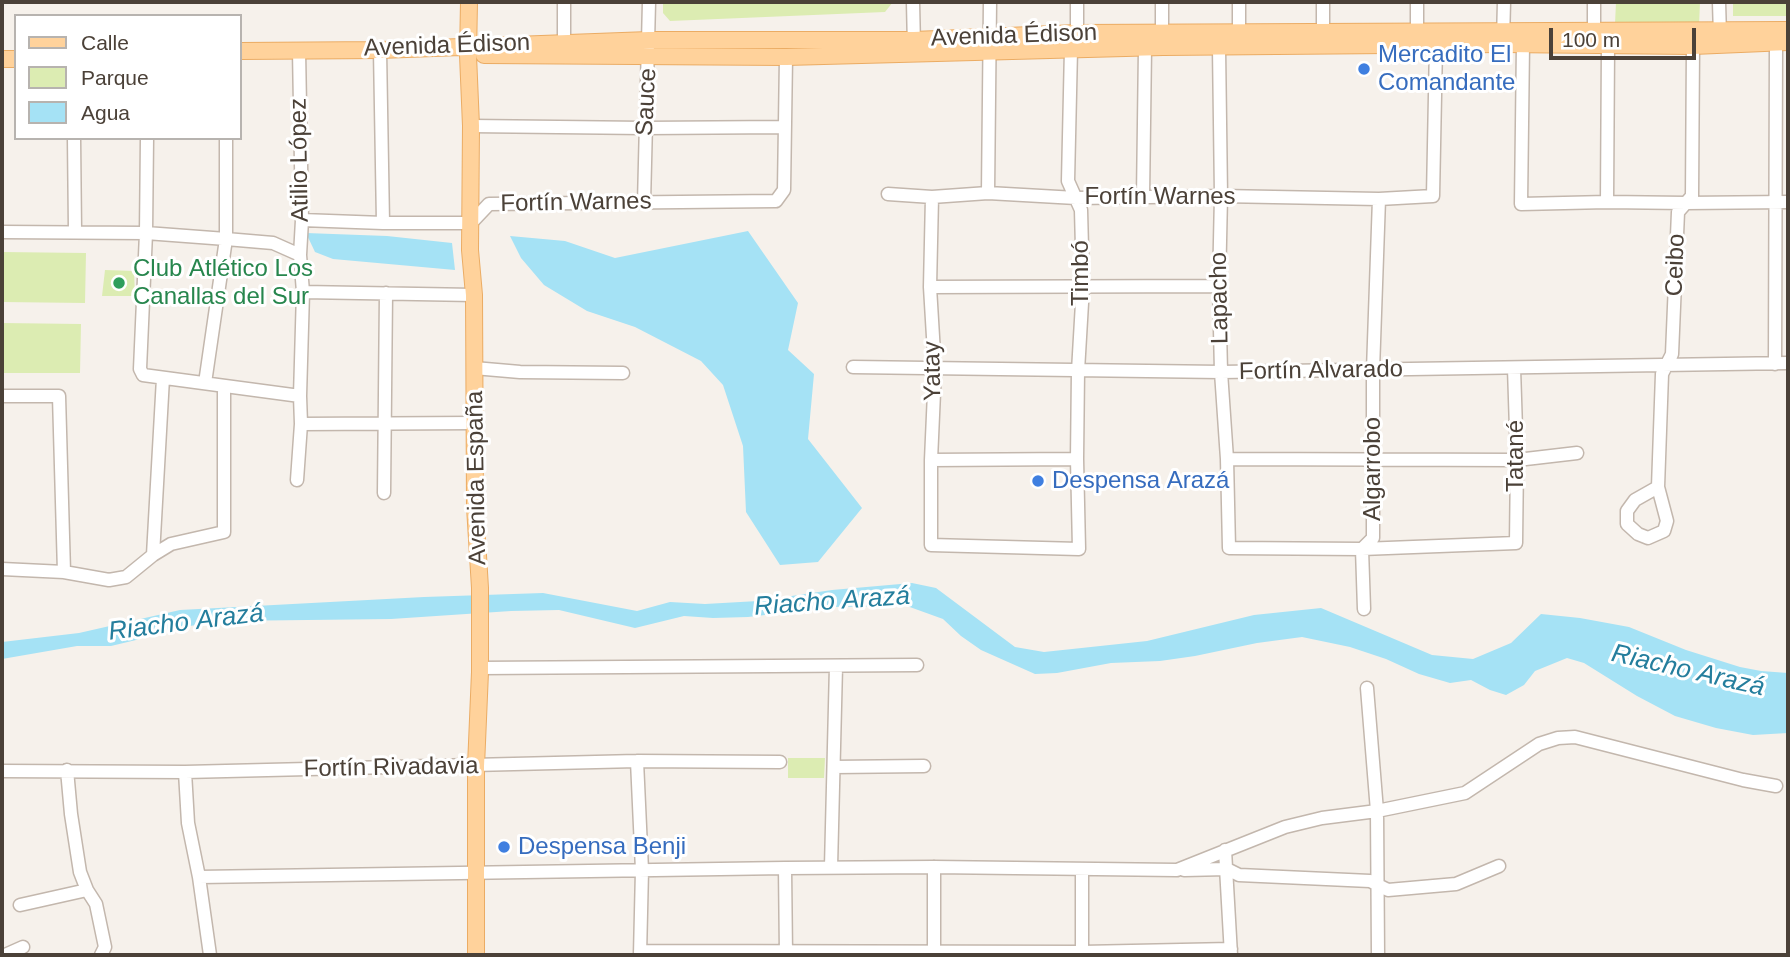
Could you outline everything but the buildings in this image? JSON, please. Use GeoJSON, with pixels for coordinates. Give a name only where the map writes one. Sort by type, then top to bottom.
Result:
{"type":"FeatureCollection","features":[{"type":"Feature","properties":{"kind":"main road","name":"Avenida España"},"geometry":{"type":"LineString","coordinates":[[469,2],[470,250],[474,295],[475,507],[480,588],[476,766],[477,955]]}},
{"type":"Feature","properties":{"kind":"main road","name":"Avenida Édison"},"geometry":{"type":"LineString","coordinates":[[1417,39],[1436,45],[1504,38],[1523,44],[1720,38],[1788,30]]}},
{"type":"Feature","properties":{"kind":"main road","name":"Avenida Édison"},"geometry":{"type":"LineString","coordinates":[[242,51],[381,53],[564,48],[914,46],[989,43],[1077,33],[1219,48],[1239,40]]}},
{"type":"Feature","properties":{"kind":"main road","name":"Avenida Édison"},"geometry":{"type":"LineString","coordinates":[[989,43],[1071,49],[1145,48],[1162,40],[1504,38],[1693,46],[1720,38],[1782,43]]}},
{"type":"Feature","properties":{"kind":"main road","name":"Avenida Édison"},"geometry":{"type":"LineString","coordinates":[[649,48],[786,57],[914,46]]}},
{"type":"Feature","properties":{"kind":"main road","name":"Avenida Édison"},"geometry":{"type":"LineString","coordinates":[[242,58],[299,52]]}},
{"type":"Feature","properties":{"kind":"street"},"geometry":{"type":"LineString","coordinates":[[564,2],[564,48]]}},
{"type":"Feature","properties":{"kind":"street","name":"Sauce"},"geometry":{"type":"LineString","coordinates":[[644,202],[649,2]]}},
{"type":"Feature","properties":{"kind":"street"},"geometry":{"type":"LineString","coordinates":[[913,2],[914,46]]}},
{"type":"Feature","properties":{"kind":"street"},"geometry":{"type":"LineString","coordinates":[[988,193],[990,2]]}},
{"type":"Feature","properties":{"kind":"street","name":"Timbó"},"geometry":{"type":"LineString","coordinates":[[931,545],[1079,549],[1077,459],[1083,286],[1081,210],[1068,180],[1071,49],[1077,33],[1077,2]]}},
{"type":"Feature","properties":{"kind":"street"},"geometry":{"type":"LineString","coordinates":[[1162,40],[1163,2]]}},
{"type":"Feature","properties":{"kind":"street"},"geometry":{"type":"LineString","coordinates":[[1239,2],[1239,40]]}},
{"type":"Feature","properties":{"kind":"street"},"geometry":{"type":"LineString","coordinates":[[1323,2],[1323,39]]}},
{"type":"Feature","properties":{"kind":"street"},"geometry":{"type":"LineString","coordinates":[[1417,2],[1417,39]]}},
{"type":"Feature","properties":{"kind":"street"},"geometry":{"type":"LineString","coordinates":[[1504,2],[1504,38]]}},
{"type":"Feature","properties":{"kind":"street"},"geometry":{"type":"LineString","coordinates":[[1594,2],[1599,41],[1607,202]]}},
{"type":"Feature","properties":{"kind":"street"},"geometry":{"type":"LineString","coordinates":[[1719,2],[1720,38]]}},
{"type":"Feature","properties":{"kind":"street"},"geometry":{"type":"LineString","coordinates":[[1782,43],[1782,363]]}},
{"type":"Feature","properties":{"kind":"street"},"geometry":{"type":"LineString","coordinates":[[1523,44],[1521,204],[1782,202]]}},
{"type":"Feature","properties":{"kind":"street","name":"Fortín Warnes"},"geometry":{"type":"LineString","coordinates":[[888,194],[932,197],[988,193],[1076,198],[1221,196],[1379,199],[1433,196],[1436,45]]}},
{"type":"Feature","properties":{"kind":"street","name":"Ceibo"},"geometry":{"type":"LineString","coordinates":[[1658,487],[1662,374],[1672,354],[1678,212],[1692,196],[1693,46]]}},
{"type":"Feature","properties":{"kind":"street"},"geometry":{"type":"LineString","coordinates":[[1143,197],[1145,48]]}},
{"type":"Feature","properties":{"kind":"street","name":"Lapacho"},"geometry":{"type":"LineString","coordinates":[[1219,48],[1219,286],[1229,548],[1362,549]]}},
{"type":"Feature","properties":{"kind":"street","name":"Atilio López"},"geometry":{"type":"LineString","coordinates":[[297,480],[301,424],[303,292],[300,255],[302,220],[299,52]]}},
{"type":"Feature","properties":{"kind":"street"},"geometry":{"type":"LineString","coordinates":[[381,53],[383,223]]}},
{"type":"Feature","properties":{"kind":"street"},"geometry":{"type":"LineString","coordinates":[[471,126],[785,127],[786,57]]}},
{"type":"Feature","properties":{"kind":"street","name":"Fortín Warnes"},"geometry":{"type":"LineString","coordinates":[[302,220],[471,223],[489,204],[776,201],[784,190],[785,127]]}},
{"type":"Feature","properties":{"kind":"street"},"geometry":{"type":"LineString","coordinates":[[74,140],[75,231]]}},
{"type":"Feature","properties":{"kind":"street"},"geometry":{"type":"LineString","coordinates":[[147,140],[140,369],[143,375],[300,396]]}},
{"type":"Feature","properties":{"kind":"street"},"geometry":{"type":"LineString","coordinates":[[205,383],[226,239],[226,140]]}},
{"type":"Feature","properties":{"kind":"street","name":"Yatay"},"geometry":{"type":"LineString","coordinates":[[931,545],[935,370],[930,287],[932,197]]}},
{"type":"Feature","properties":{"kind":"street","name":"Algarrobo"},"geometry":{"type":"LineString","coordinates":[[1364,609],[1362,549],[1373,538],[1373,370],[1379,199]]}},
{"type":"Feature","properties":{"kind":"street"},"geometry":{"type":"LineString","coordinates":[[2,232],[146,233],[226,239],[273,243],[300,255]]}},
{"type":"Feature","properties":{"kind":"street"},"geometry":{"type":"LineString","coordinates":[[930,287],[1219,286]]}},
{"type":"Feature","properties":{"kind":"street"},"geometry":{"type":"LineString","coordinates":[[303,292],[474,295]]}},
{"type":"Feature","properties":{"kind":"street"},"geometry":{"type":"LineString","coordinates":[[384,494],[386,293]]}},
{"type":"Feature","properties":{"kind":"street","name":"Fortín Alvarado"},"geometry":{"type":"LineString","coordinates":[[853,367],[1222,372],[1782,363]]}},
{"type":"Feature","properties":{"kind":"street"},"geometry":{"type":"LineString","coordinates":[[474,368],[520,372],[623,373]]}},
{"type":"Feature","properties":{"kind":"street","name":"Tatané"},"geometry":{"type":"LineString","coordinates":[[1362,549],[1516,543],[1514,368]]}},
{"type":"Feature","properties":{"kind":"street"},"geometry":{"type":"LineString","coordinates":[[153,555],[163,378]]}},
{"type":"Feature","properties":{"kind":"street"},"geometry":{"type":"LineString","coordinates":[[2,569],[64,572],[109,580],[125,577],[171,544],[224,532],[224,386]]}},
{"type":"Feature","properties":{"kind":"street"},"geometry":{"type":"LineString","coordinates":[[2,396],[59,396],[64,572]]}},
{"type":"Feature","properties":{"kind":"street"},"geometry":{"type":"LineString","coordinates":[[301,424],[475,423]]}},
{"type":"Feature","properties":{"kind":"street"},"geometry":{"type":"LineString","coordinates":[[1227,459],[1517,460],[1577,453]]}},
{"type":"Feature","properties":{"kind":"street"},"geometry":{"type":"LineString","coordinates":[[932,460],[1077,459]]}},
{"type":"Feature","properties":{"kind":"street"},"geometry":{"type":"LineString","coordinates":[[480,668],[917,665]]}},
{"type":"Feature","properties":{"kind":"street"},"geometry":{"type":"LineString","coordinates":[[831,867],[836,666]]}},
{"type":"Feature","properties":{"kind":"street"},"geometry":{"type":"LineString","coordinates":[[1367,688],[1377,811],[1378,955]]}},
{"type":"Feature","properties":{"kind":"street"},"geometry":{"type":"LineString","coordinates":[[1177,870],[1285,827],[1465,793],[1539,744],[1558,738],[1575,737],[1776,786]]}},
{"type":"Feature","properties":{"kind":"street"},"geometry":{"type":"LineString","coordinates":[[637,761],[642,870],[640,953],[1231,952],[1225,850]]}},
{"type":"Feature","properties":{"kind":"street","name":"Fortín Rivadavia"},"geometry":{"type":"LineString","coordinates":[[2,771],[185,772],[637,761],[780,762]]}},
{"type":"Feature","properties":{"kind":"street"},"geometry":{"type":"LineString","coordinates":[[834,768],[923,766]]}},
{"type":"Feature","properties":{"kind":"street"},"geometry":{"type":"LineString","coordinates":[[67,770],[80,872],[96,904],[104,947],[101,955]]}},
{"type":"Feature","properties":{"kind":"street"},"geometry":{"type":"LineString","coordinates":[[185,772],[188,822],[210,955]]}},
{"type":"Feature","properties":{"kind":"street"},"geometry":{"type":"LineString","coordinates":[[199,877],[831,867],[1227,869],[1238,875],[1370,881],[1388,890],[1456,884],[1499,866]]}},
{"type":"Feature","properties":{"kind":"street"},"geometry":{"type":"LineString","coordinates":[[934,867],[934,953]]}},
{"type":"Feature","properties":{"kind":"street"},"geometry":{"type":"LineString","coordinates":[[785,868],[786,953]]}},
{"type":"Feature","properties":{"kind":"street"},"geometry":{"type":"LineString","coordinates":[[1082,869],[1082,953]]}},
{"type":"Feature","properties":{"kind":"street"},"geometry":{"type":"LineString","coordinates":[[20,905],[87,890]]}},
{"type":"Feature","properties":{"kind":"street"},"geometry":{"type":"LineString","coordinates":[[5,955],[23,947]]}},
{"type":"Feature","properties":{"kind":"green space"},"geometry":{"type":"Polygon","coordinates":[[[663,2],[893,2],[885,12],[670,21],[663,13],[663,2]]]}},
{"type":"Feature","properties":{"kind":"green space"},"geometry":{"type":"Polygon","coordinates":[[[1616,2],[1700,2],[1699,26],[1615,24],[1616,2]]]}},
{"type":"Feature","properties":{"kind":"green space"},"geometry":{"type":"Polygon","coordinates":[[[1733,2],[1788,2],[1788,16],[1733,16],[1733,2]]]}},
{"type":"Feature","properties":{"kind":"green space"},"geometry":{"type":"Polygon","coordinates":[[[2,252],[86,253],[85,303],[2,302],[2,252]]]}},
{"type":"Feature","properties":{"kind":"green space","name":"Club Atlético Los Canallas del Sur"},"geometry":{"type":"Polygon","coordinates":[[[105,270],[134,271],[135,296],[102,296],[105,270]]]}},
{"type":"Feature","properties":{"kind":"green space"},"geometry":{"type":"Polygon","coordinates":[[[2,323],[81,324],[80,373],[2,373],[2,323]]]}},
{"type":"Feature","properties":{"kind":"green space"},"geometry":{"type":"Polygon","coordinates":[[[788,758],[825,758],[824,778],[788,778],[788,758]]]}},
{"type":"Feature","properties":{"kind":"water"},"geometry":{"type":"Polygon","coordinates":[[[748,231],[798,303],[788,350],[814,374],[808,439],[862,508],[818,562],[780,565],[746,512],[743,446],[723,385],[701,361],[635,327],[587,311],[544,285],[521,258],[510,236],[565,241],[615,258],[748,231]]]}},
{"type":"Feature","properties":{"kind":"water"},"geometry":{"type":"Polygon","coordinates":[[[306,233],[387,236],[452,243],[455,270],[333,259],[315,252],[306,233]]]}},
{"type":"Feature","properties":{"kind":"water","name":"Riacho Arazá"},"geometry":{"type":"Polygon","coordinates":[[[912,583],[936,588],[1015,647],[1044,652],[1147,641],[1254,615],[1321,608],[1432,655],[1473,659],[1511,643],[1541,614],[1580,618],[1629,627],[1686,650],[1740,667],[1788,673],[1788,733],[1753,735],[1675,716],[1584,663],[1567,658],[1535,671],[1524,685],[1506,695],[1471,680],[1450,683],[1350,647],[1302,637],[1160,661],[1111,663],[1057,673],[1035,674],[981,650],[943,619],[907,606],[832,607],[748,617],[684,616],[635,628],[559,610],[391,619],[224,621],[169,629],[111,646],[77,646],[2,659],[2,642],[79,633],[180,610],[543,593],[637,611],[670,602],[705,604],[758,601],[832,590],[912,583]]]}},
{"type":"Feature","properties":{"kind":"place","name":"Mercadito El Comandante"},"geometry":{"type":"Point","coordinates":[1364,69]}},
{"type":"Feature","properties":{"kind":"place","name":"Club Atlético Los Canallas del Sur"},"geometry":{"type":"Point","coordinates":[119,283]}},
{"type":"Feature","properties":{"kind":"place","name":"Despensa Arazá"},"geometry":{"type":"Point","coordinates":[1038,481]}},
{"type":"Feature","properties":{"kind":"place","name":"Despensa Benji"},"geometry":{"type":"Point","coordinates":[504,847]}}]}
